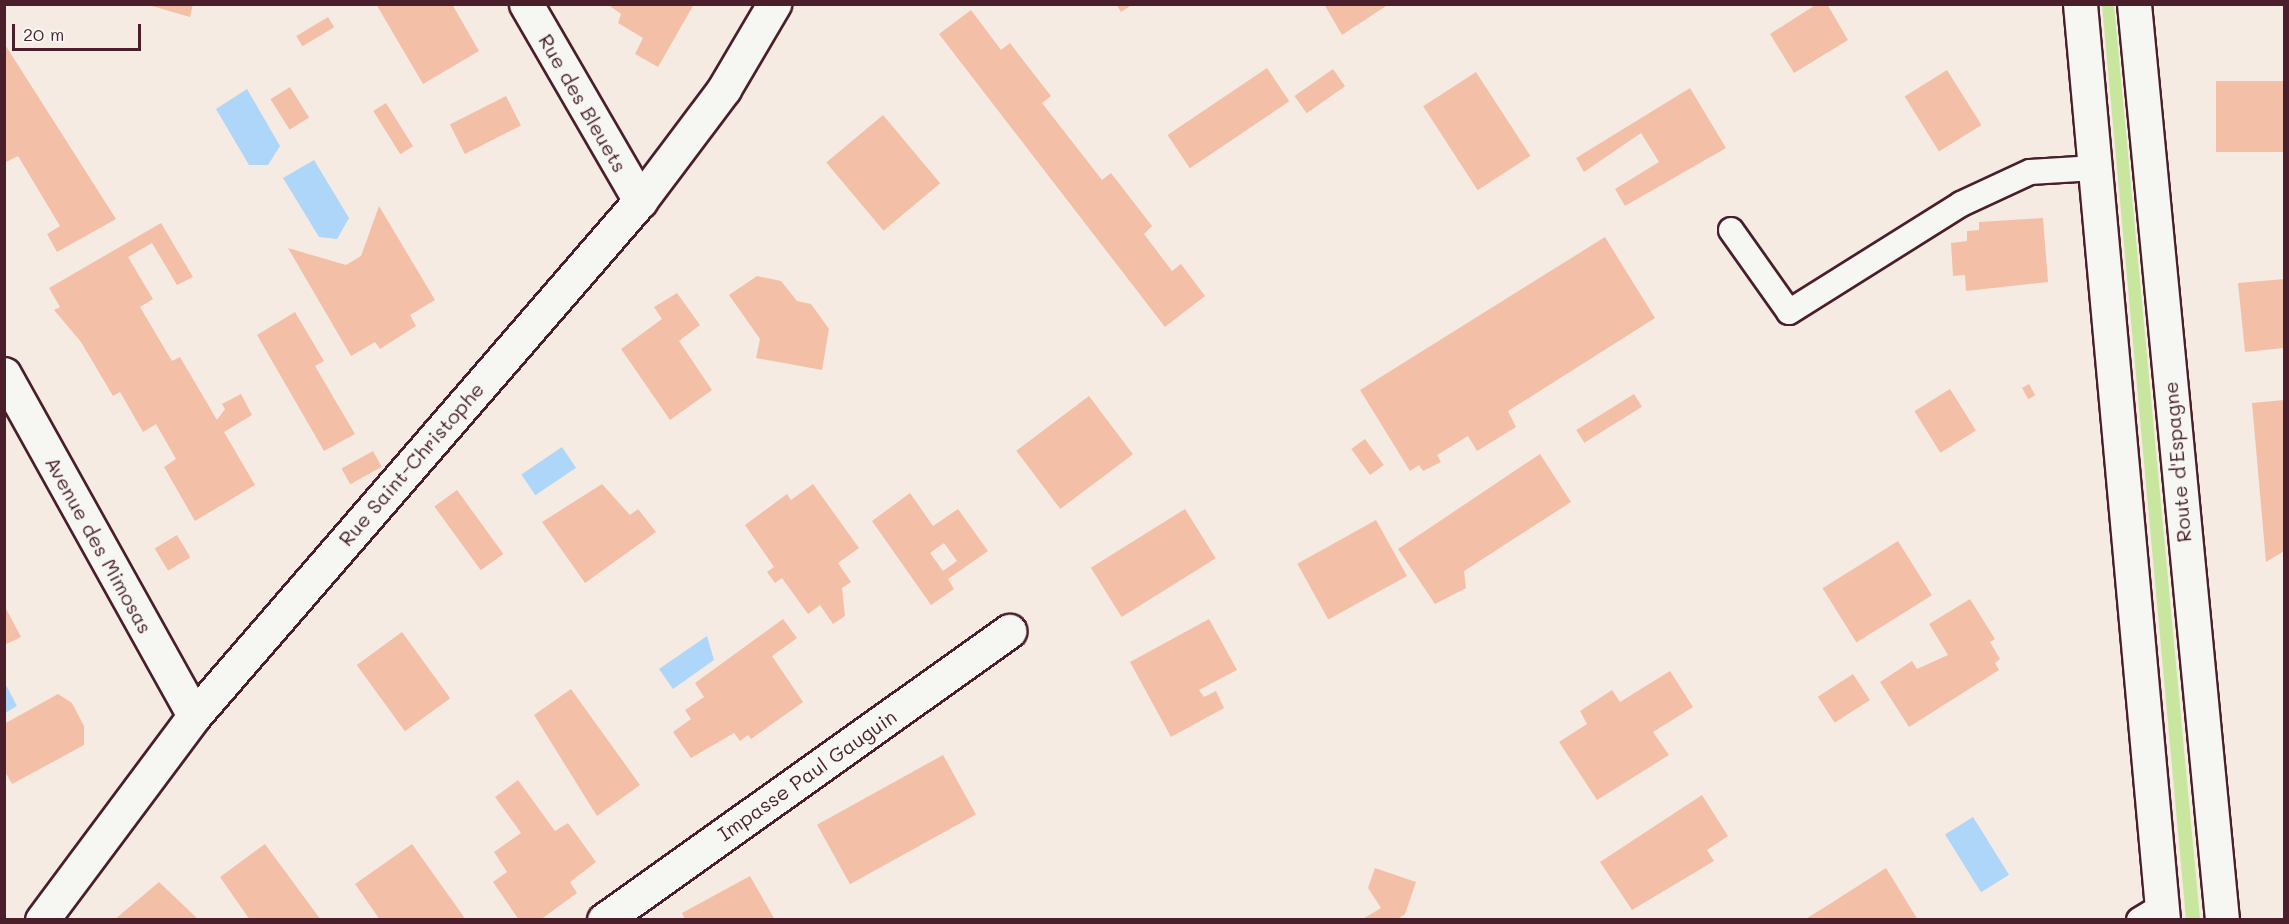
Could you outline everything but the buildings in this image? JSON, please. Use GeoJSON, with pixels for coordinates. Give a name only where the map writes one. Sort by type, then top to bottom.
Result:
{"type":"FeatureCollection","features":[{"type":"Feature","properties":{"kind":"street","name":"Rue des Bleuets"},"geometry":{"type":"LineString","coordinates":[[526,4],[640,201]]}},
{"type":"Feature","properties":{"kind":"street","name":"Rue Saint-Christophe"},"geometry":{"type":"LineString","coordinates":[[42,920],[194,716],[640,201],[724,89],[774,4]]}},
{"type":"Feature","properties":{"kind":"street"},"geometry":{"type":"LineString","coordinates":[[2080,4],[2155,915]]}},
{"type":"Feature","properties":{"kind":"street","name":"Route d'Espagne"},"geometry":{"type":"LineString","coordinates":[[2134,4],[2222,920]]}},
{"type":"Feature","properties":{"kind":"street","name":"Avenue des Mimosas"},"geometry":{"type":"LineString","coordinates":[[4,374],[194,716]]}},
{"type":"Feature","properties":{"kind":"street","name":"Impasse Paul Gauguin"},"geometry":{"type":"LineString","coordinates":[[604,920],[1009,631]]}},
{"type":"Feature","properties":{"kind":"lane"},"geometry":{"type":"LineString","coordinates":[[1731,231],[1788,312],[1961,204],[2030,172],[2095,168]]}},
{"type":"Feature","properties":{"kind":"green space"},"geometry":{"type":"Polygon","coordinates":[[[2102,5],[2114,5],[2200,919],[2186,919],[2102,5]]]}},
{"type":"Feature","properties":{"kind":"water"},"geometry":{"type":"Polygon","coordinates":[[[247,89],[280,146],[268,165],[249,165],[216,109],[247,89]]]}},
{"type":"Feature","properties":{"kind":"water"},"geometry":{"type":"Polygon","coordinates":[[[314,160],[349,218],[337,239],[319,237],[283,178],[314,160]]]}},
{"type":"Feature","properties":{"kind":"water"},"geometry":{"type":"Polygon","coordinates":[[[562,447],[576,468],[535,495],[521,474],[562,447]]]}},
{"type":"Feature","properties":{"kind":"water"},"geometry":{"type":"Polygon","coordinates":[[[707,636],[714,660],[673,689],[659,669],[707,636]]]}},
{"type":"Feature","properties":{"kind":"water"},"geometry":{"type":"Polygon","coordinates":[[[4,683],[17,706],[5,713],[4,683]]]}},
{"type":"Feature","properties":{"kind":"water"},"geometry":{"type":"Polygon","coordinates":[[[1973,817],[2009,875],[1981,892],[1945,834],[1973,817]]]}}]}
